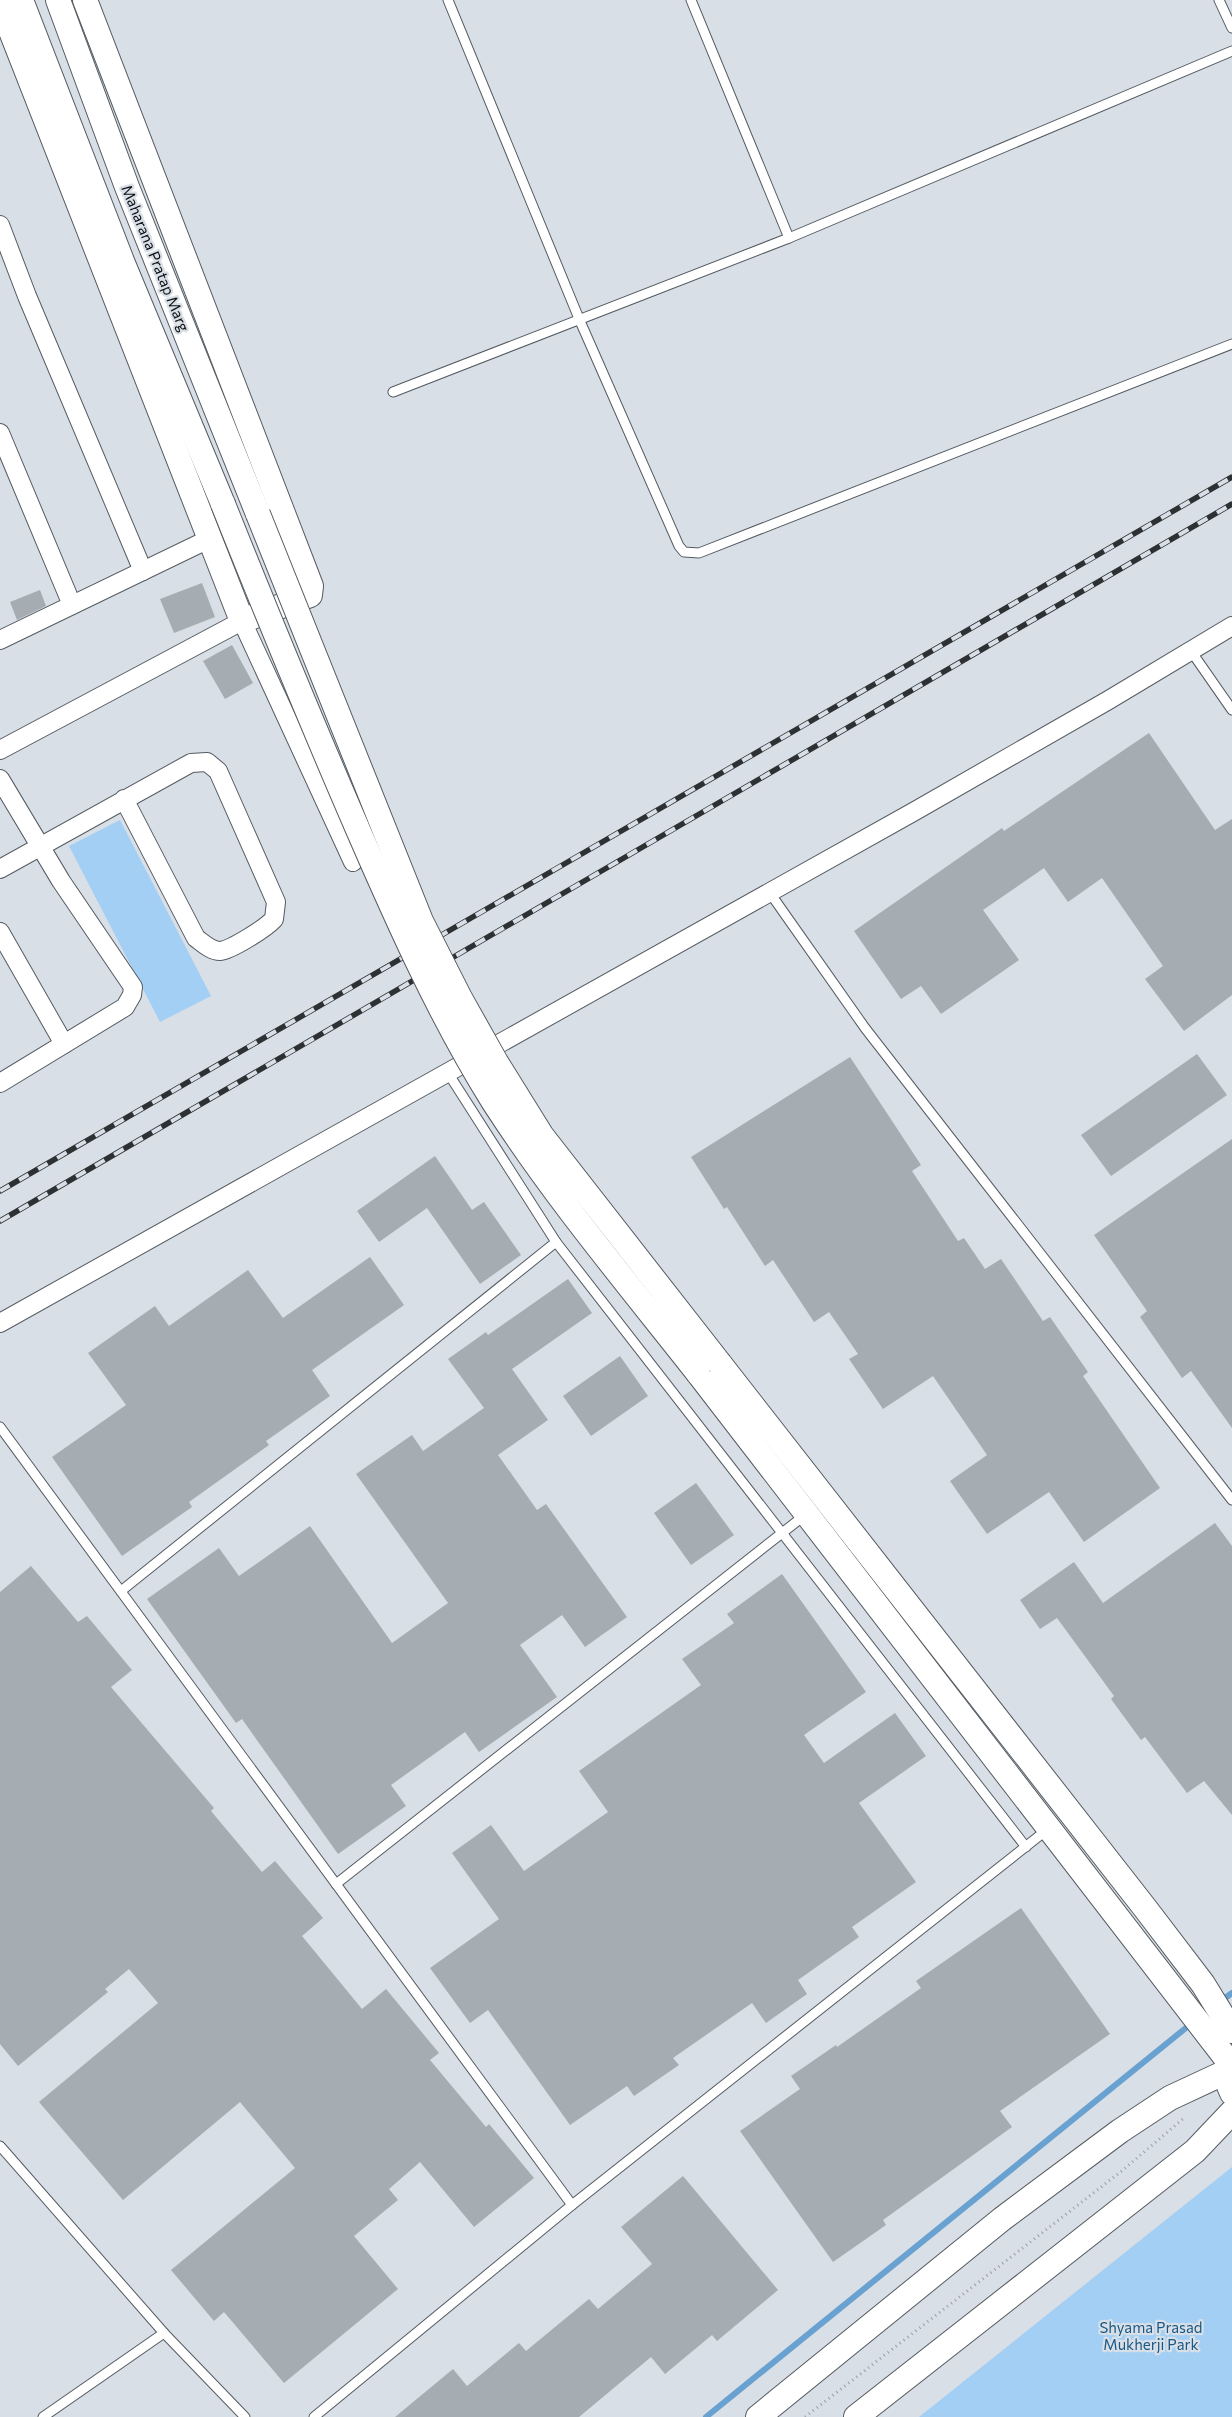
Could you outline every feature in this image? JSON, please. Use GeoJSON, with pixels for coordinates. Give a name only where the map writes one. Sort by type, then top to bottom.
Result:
{"type":"FeatureCollection","features":[{"type":"Feature","properties":{"kind":"main road","name":"Maharana Pratap Marg"},"geometry":{"type":"LineString","coordinates":[[21,0],[122,260],[305,708],[396,917],[444,1014],[493,1101],[530,1154],[1050,1828],[1231,2074]]}},
{"type":"Feature","properties":{"kind":"main road","name":"Maharana Pratap Marg"},"geometry":{"type":"LineString","coordinates":[[58,0],[128,187],[421,920],[460,998],[496,1062],[542,1136],[1145,1908],[1202,1984],[1232,2031]]}},
{"type":"Feature","properties":{"kind":"main road"},"geometry":{"type":"LineString","coordinates":[[0,3],[242,621],[310,595],[311,586],[85,0]]}},
{"type":"Feature","properties":{"kind":"main road"},"geometry":{"type":"LineString","coordinates":[[758,2417],[1002,2219],[1120,2131],[1170,2098],[1231,2074]]}},
{"type":"Feature","properties":{"kind":"main road"},"geometry":{"type":"LineString","coordinates":[[856,2417],[1195,2151],[1232,2112]]}},
{"type":"Feature","properties":{"kind":"street"},"geometry":{"type":"LineString","coordinates":[[0,226],[143,571]]}},
{"type":"Feature","properties":{"kind":"street"},"geometry":{"type":"LineString","coordinates":[[0,433],[72,606]]}},
{"type":"Feature","properties":{"kind":"street"},"geometry":{"type":"LineString","coordinates":[[0,640],[209,539]]}},
{"type":"Feature","properties":{"kind":"street"},"geometry":{"type":"LineString","coordinates":[[0,750],[242,621],[353,862]]}},
{"type":"Feature","properties":{"kind":"street"},"geometry":{"type":"LineString","coordinates":[[0,1324],[770,893],[1107,702],[1232,626]]}},
{"type":"Feature","properties":{"kind":"street"},"geometry":{"type":"LineString","coordinates":[[0,869],[40,846],[124,799],[191,762],[207,762],[218,772],[276,902],[274,919],[265,930],[221,951],[210,948],[196,938],[124,799]]}},
{"type":"Feature","properties":{"kind":"street"},"geometry":{"type":"LineString","coordinates":[[0,779],[60,881],[133,987],[132,995],[125,1008],[0,1083]]}},
{"type":"Feature","properties":{"kind":"street"},"geometry":{"type":"LineString","coordinates":[[0,932],[64,1044]]}},
{"type":"Feature","properties":{"kind":"lane"},"geometry":{"type":"LineString","coordinates":[[448,0],[580,321],[679,546],[684,552],[699,553],[1232,344]]}},
{"type":"Feature","properties":{"kind":"lane"},"geometry":{"type":"LineString","coordinates":[[691,0],[788,238]]}},
{"type":"Feature","properties":{"kind":"lane"},"geometry":{"type":"LineString","coordinates":[[1220,0],[1232,28]]}},
{"type":"Feature","properties":{"kind":"lane"},"geometry":{"type":"LineString","coordinates":[[393,392],[580,321],[788,238],[1232,51]]}},
{"type":"Feature","properties":{"kind":"lane"},"geometry":{"type":"LineString","coordinates":[[1191,650],[1232,710]]}},
{"type":"Feature","properties":{"kind":"lane"},"geometry":{"type":"LineString","coordinates":[[770,893],[865,1028],[1232,1500]]}},
{"type":"Feature","properties":{"kind":"lane"},"geometry":{"type":"LineString","coordinates":[[448,1073],[556,1242],[1026,1847]]}},
{"type":"Feature","properties":{"kind":"lane"},"geometry":{"type":"LineString","coordinates":[[121,1591],[556,1242]]}},
{"type":"Feature","properties":{"kind":"lane"},"geometry":{"type":"LineString","coordinates":[[0,1427],[572,2205]]}},
{"type":"Feature","properties":{"kind":"lane"},"geometry":{"type":"LineString","coordinates":[[336,1884],[807,1513]]}},
{"type":"Feature","properties":{"kind":"lane"},"geometry":{"type":"LineString","coordinates":[[314,2417],[572,2205],[1050,1828]]}},
{"type":"Feature","properties":{"kind":"lane"},"geometry":{"type":"LineString","coordinates":[[0,2146],[164,2333],[245,2417]]}},
{"type":"Feature","properties":{"kind":"lane"},"geometry":{"type":"LineString","coordinates":[[48,2415],[164,2333]]}},
{"type":"Feature","properties":{"kind":"path"},"geometry":{"type":"LineString","coordinates":[[805,2417],[1123,2170],[1188,2115]]}},
{"type":"Feature","properties":{"kind":"green space"},"geometry":{"type":"Polygon","coordinates":[[[120,820],[211,996],[160,1022],[69,846],[120,820]]]}},
{"type":"Feature","properties":{"kind":"green space","name":"Shyama Prasad Mukherji Park"},"geometry":{"type":"Polygon","coordinates":[[[1232,2167],[1232,2417],[919,2417],[1232,2167]]]}},
{"type":"Feature","properties":{"kind":"building"},"geometry":{"type":"Polygon","coordinates":[[[202,583],[215,617],[174,633],[160,599],[202,583]]]}},
{"type":"Feature","properties":{"kind":"building"},"geometry":{"type":"Polygon","coordinates":[[[40,590],[46,606],[17,620],[10,602],[40,590]]]}},
{"type":"Feature","properties":{"kind":"building"},"geometry":{"type":"Polygon","coordinates":[[[232,645],[253,683],[225,699],[203,661],[232,645]]]}},
{"type":"Feature","properties":{"kind":"building"},"geometry":{"type":"Polygon","coordinates":[[[1149,733],[1215,830],[1232,819],[1232,995],[1184,1031],[1145,979],[1163,966],[1102,878],[1068,902],[1044,868],[983,910],[1019,960],[941,1014],[921,986],[901,999],[854,931],[1002,828],[1004,831],[1149,733]]]}},
{"type":"Feature","properties":{"kind":"building"},"geometry":{"type":"Polygon","coordinates":[[[1197,1054],[1227,1095],[1111,1176],[1081,1135],[1197,1054]]]}},
{"type":"Feature","properties":{"kind":"building"},"geometry":{"type":"Polygon","coordinates":[[[850,1057],[921,1165],[912,1171],[958,1241],[964,1238],[985,1269],[1001,1259],[1043,1321],[1050,1317],[1088,1372],[1083,1376],[1160,1488],[1084,1542],[1049,1492],[987,1534],[950,1481],[987,1455],[933,1376],[883,1409],[849,1359],[858,1354],[829,1312],[814,1322],[773,1260],[765,1266],[727,1207],[724,1209],[691,1157],[850,1057]]]}},
{"type":"Feature","properties":{"kind":"building"},"geometry":{"type":"Polygon","coordinates":[[[1232,1139],[1232,1428],[1191,1371],[1182,1378],[1140,1317],[1147,1311],[1094,1235],[1232,1139]]]}},
{"type":"Feature","properties":{"kind":"building"},"geometry":{"type":"Polygon","coordinates":[[[435,1156],[472,1210],[484,1202],[521,1255],[480,1284],[427,1208],[379,1242],[357,1211],[435,1156]]]}},
{"type":"Feature","properties":{"kind":"building"},"geometry":{"type":"Polygon","coordinates":[[[370,1257],[404,1305],[312,1370],[330,1396],[266,1441],[269,1445],[189,1502],[192,1507],[122,1556],[52,1457],[126,1405],[88,1353],[155,1306],[169,1326],[248,1270],[283,1318],[370,1257]]]}},
{"type":"Feature","properties":{"kind":"building"},"geometry":{"type":"Polygon","coordinates":[[[568,1279],[592,1313],[512,1369],[548,1420],[498,1455],[537,1510],[546,1504],[627,1617],[585,1647],[562,1615],[520,1645],[557,1697],[479,1752],[465,1732],[391,1785],[406,1806],[338,1854],[242,1719],[236,1723],[147,1599],[219,1548],[239,1576],[310,1526],[392,1643],[448,1603],[356,1474],[412,1435],[423,1451],[484,1408],[448,1359],[486,1332],[488,1335],[568,1279]]]}},
{"type":"Feature","properties":{"kind":"building"},"geometry":{"type":"Polygon","coordinates":[[[620,1356],[648,1396],[591,1436],[563,1396],[620,1356]]]}},
{"type":"Feature","properties":{"kind":"building"},"geometry":{"type":"Polygon","coordinates":[[[696,1483],[734,1535],[691,1565],[654,1513],[696,1483]]]}},
{"type":"Feature","properties":{"kind":"building"},"geometry":{"type":"Polygon","coordinates":[[[1215,1523],[1232,1546],[1232,1815],[1204,1781],[1187,1793],[1145,1737],[1141,1740],[1111,1699],[1114,1696],[1057,1618],[1040,1629],[1020,1600],[1074,1562],[1103,1603],[1215,1523]]]}},
{"type":"Feature","properties":{"kind":"building"},"geometry":{"type":"Polygon","coordinates":[[[31,1566],[78,1622],[87,1616],[132,1670],[111,1687],[214,1808],[211,1811],[262,1872],[275,1861],[323,1918],[302,1936],[362,2009],[386,1989],[439,2053],[430,2060],[486,2127],[489,2124],[534,2178],[474,2227],[420,2162],[389,2189],[398,2200],[354,2236],[398,2289],[284,2383],[224,2312],[214,2321],[171,2270],[295,2168],[240,2102],[123,2200],[39,2102],[158,2003],[129,1969],[105,1989],[108,1992],[18,2066],[0,2044],[0,1592],[31,1566]]]}},
{"type":"Feature","properties":{"kind":"building"},"geometry":{"type":"Polygon","coordinates":[[[782,1574],[866,1692],[804,1735],[824,1763],[895,1713],[926,1756],[859,1803],[916,1882],[852,1927],[859,1937],[798,1980],[807,1994],[766,2023],[752,2003],[673,2058],[679,2065],[634,2096],[627,2086],[570,2125],[488,2010],[470,2023],[430,1968],[499,1919],[452,1853],[491,1825],[524,1871],[608,1812],[579,1771],[701,1685],[682,1659],[734,1623],[727,1614],[782,1574]]]}},
{"type":"Feature","properties":{"kind":"building"},"geometry":{"type":"Polygon","coordinates":[[[1021,1908],[1110,2034],[1000,2111],[1012,2127],[883,2220],[886,2225],[833,2262],[740,2131],[800,2089],[791,2076],[836,2045],[837,2047],[921,1988],[916,1981],[1021,1908]]]}},
{"type":"Feature","properties":{"kind":"building"},"geometry":{"type":"Polygon","coordinates":[[[683,2176],[778,2290],[717,2341],[712,2335],[665,2374],[651,2357],[579,2417],[395,2417],[453,2369],[467,2386],[519,2343],[526,2351],[589,2299],[598,2309],[652,2264],[621,2227],[683,2176]]]}},
{"type":"Feature","properties":{"kind":"waterway"},"geometry":{"type":"LineString","coordinates":[[1225,1998],[1232,1993]]}},
{"type":"Feature","properties":{"kind":"waterway"},"geometry":{"type":"LineString","coordinates":[[706,2417],[1187,2027]]}},
{"type":"Feature","properties":{"kind":"railway"},"geometry":{"type":"LineString","coordinates":[[0,1191],[1232,477]]}},
{"type":"Feature","properties":{"kind":"railway"},"geometry":{"type":"LineString","coordinates":[[0,1221],[1232,504]]}}]}
